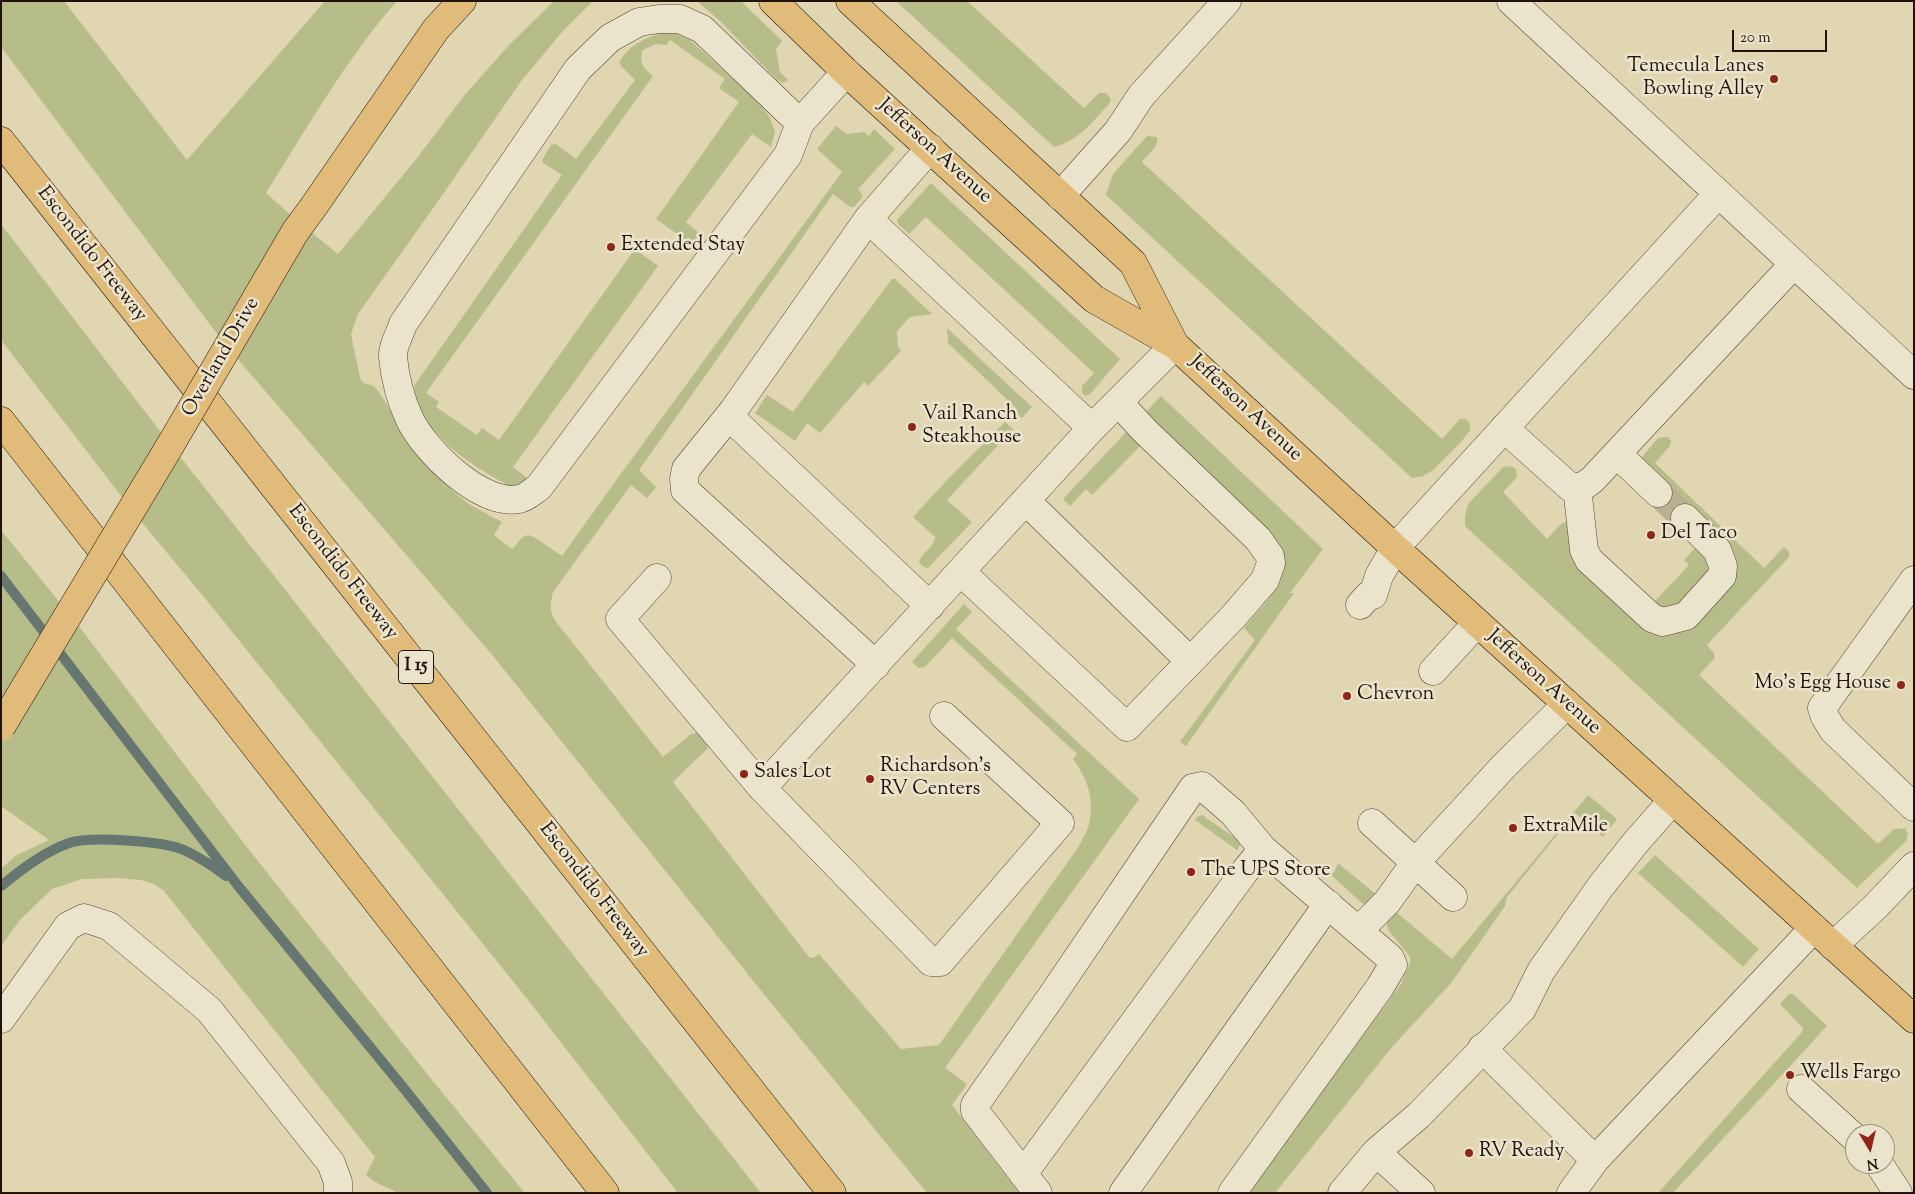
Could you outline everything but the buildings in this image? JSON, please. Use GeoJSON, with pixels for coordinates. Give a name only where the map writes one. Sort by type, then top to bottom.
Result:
{"type":"FeatureCollection","features":[{"type":"Feature","properties":{"kind":"main road","name":"Overland Drive"},"geometry":{"type":"LineString","coordinates":[[1,728],[172,444],[295,232],[436,29],[462,1]]}},
{"type":"Feature","properties":{"kind":"main road","name":"Jefferson Avenue"},"geometry":{"type":"LineString","coordinates":[[773,1],[846,72],[1094,299],[1175,345],[1395,548],[1914,1019]]}},
{"type":"Feature","properties":{"kind":"main road","name":"Jefferson Avenue"},"geometry":{"type":"LineString","coordinates":[[850,1],[1133,263],[1175,345]]}},
{"type":"Feature","properties":{"kind":"main road","name":"Escondido Freeway"},"geometry":{"type":"LineString","coordinates":[[1,141],[832,1193]]}},
{"type":"Feature","properties":{"kind":"main road"},"geometry":{"type":"LineString","coordinates":[[1,421],[605,1193]]}},
{"type":"Feature","properties":{"kind":"lane"},"geometry":{"type":"LineString","coordinates":[[1060,196],[1118,132],[1141,96],[1227,1]]}},
{"type":"Feature","properties":{"kind":"lane"},"geometry":{"type":"LineString","coordinates":[[1511,1],[1914,375]]}},
{"type":"Feature","properties":{"kind":"lane"},"geometry":{"type":"LineString","coordinates":[[800,123],[702,29],[680,20],[659,19],[639,22],[610,38],[578,69],[403,324],[393,354],[398,387],[410,421],[438,460],[471,486],[503,500],[521,499],[539,487],[788,155],[800,123],[846,72]]}},
{"type":"Feature","properties":{"kind":"lane"},"geometry":{"type":"LineString","coordinates":[[876,665],[685,490],[684,479],[686,469],[733,411],[868,219],[930,148]]}},
{"type":"Feature","properties":{"kind":"lane"},"geometry":{"type":"LineString","coordinates":[[1360,605],[1368,596],[1373,595],[1379,576],[1395,548],[1718,194]]}},
{"type":"Feature","properties":{"kind":"lane"},"geometry":{"type":"LineString","coordinates":[[868,219],[1092,428]]}},
{"type":"Feature","properties":{"kind":"lane"},"geometry":{"type":"LineString","coordinates":[[1504,428],[1570,488],[1582,487],[1592,480],[1794,264]]}},
{"type":"Feature","properties":{"kind":"lane"},"geometry":{"type":"LineString","coordinates":[[762,788],[1092,428],[1175,345]]}},
{"type":"Feature","properties":{"kind":"lane"},"geometry":{"type":"LineString","coordinates":[[961,572],[1127,727],[1233,617],[1265,580],[1271,563],[1270,556],[1258,539],[1145,431],[1118,402]]}},
{"type":"Feature","properties":{"kind":"lane"},"geometry":{"type":"LineString","coordinates":[[733,411],[734,421],[930,606]]}},
{"type":"Feature","properties":{"kind":"lane"},"geometry":{"type":"LineString","coordinates":[[1616,454],[1658,493]]}},
{"type":"Feature","properties":{"kind":"lane"},"geometry":{"type":"LineString","coordinates":[[1576,487],[1584,550],[1590,560],[1652,618],[1663,622],[1686,616],[1722,576],[1724,566],[1716,550],[1684,518]]}},
{"type":"Feature","properties":{"kind":"lane"},"geometry":{"type":"LineString","coordinates":[[1026,502],[1190,661]]}},
{"type":"Feature","properties":{"kind":"lane"},"geometry":{"type":"LineString","coordinates":[[657,578],[620,619],[762,788],[931,962],[940,962],[1060,822],[944,716]]}},
{"type":"Feature","properties":{"kind":"lane"},"geometry":{"type":"LineString","coordinates":[[1914,580],[1822,708],[1825,718],[1833,730],[1914,807]]}},
{"type":"Feature","properties":{"kind":"lane"},"geometry":{"type":"LineString","coordinates":[[1433,671],[1478,623]]}},
{"type":"Feature","properties":{"kind":"lane"},"geometry":{"type":"LineString","coordinates":[[1359,930],[1387,902],[1415,863],[1503,767],[1567,704]]}},
{"type":"Feature","properties":{"kind":"lane"},"geometry":{"type":"LineString","coordinates":[[1232,1193],[1380,987],[1393,965],[1390,958],[1359,930],[1263,849],[1242,808],[1202,786],[1193,788],[975,1105],[975,1111],[1030,1183],[1245,871],[1263,849]]}},
{"type":"Feature","properties":{"kind":"lane"},"geometry":{"type":"LineString","coordinates":[[1342,1193],[1376,1152],[1419,1115],[1482,1048],[1522,1009],[1541,970],[1601,886],[1673,800]]}},
{"type":"Feature","properties":{"kind":"lane"},"geometry":{"type":"LineString","coordinates":[[1372,823],[1453,897]]}},
{"type":"Feature","properties":{"kind":"lane"},"geometry":{"type":"LineString","coordinates":[[1571,1193],[1595,1160],[1823,937],[1876,906],[1914,866]]}},
{"type":"Feature","properties":{"kind":"lane"},"geometry":{"type":"LineString","coordinates":[[1123,1193],[1328,904]]}},
{"type":"Feature","properties":{"kind":"lane"},"geometry":{"type":"LineString","coordinates":[[1,1019],[68,926],[84,918],[110,926],[209,1010],[331,1163],[338,1182],[338,1193]]}},
{"type":"Feature","properties":{"kind":"lane"},"geometry":{"type":"LineString","coordinates":[[1482,1048],[1595,1160]]}},
{"type":"Feature","properties":{"kind":"lane"},"geometry":{"type":"LineString","coordinates":[[1801,1089],[1845,1129]]}},
{"type":"Feature","properties":{"kind":"lane"},"geometry":{"type":"LineString","coordinates":[[1376,1152],[1421,1193]]}},
{"type":"Feature","properties":{"kind":"lane"},"geometry":{"type":"LineString","coordinates":[[1886,1174],[1898,1193]]}},
{"type":"Feature","properties":{"kind":"green space"},"geometry":{"type":"Polygon","coordinates":[[[1,1],[64,1],[187,160],[325,1],[397,1],[378,23],[344,70],[266,193],[293,217],[221,339],[1,47],[1,1]]]}},
{"type":"Feature","properties":{"kind":"green space"},"geometry":{"type":"Polygon","coordinates":[[[554,1],[593,1],[563,31],[522,80],[358,314],[351,334],[360,378],[363,383],[374,386],[379,392],[418,451],[440,478],[465,501],[502,522],[494,535],[512,549],[523,537],[528,535],[562,556],[842,172],[817,149],[836,126],[847,134],[864,132],[869,136],[874,129],[895,149],[858,189],[862,194],[862,198],[854,207],[850,207],[833,194],[639,470],[656,487],[647,498],[631,485],[553,592],[551,609],[557,623],[663,757],[691,734],[701,732],[708,743],[707,749],[673,782],[809,957],[813,958],[819,954],[901,1049],[939,1045],[1079,846],[1091,815],[1090,797],[1086,781],[1073,759],[1077,754],[952,638],[925,667],[919,668],[912,662],[964,604],[972,612],[956,629],[1139,799],[945,1068],[967,1084],[952,1105],[1019,1193],[927,1193],[767,998],[494,657],[236,357],[306,228],[338,254],[418,157],[463,97],[509,45],[554,1]]]}},
{"type":"Feature","properties":{"kind":"green space"},"geometry":{"type":"Polygon","coordinates":[[[697,1],[741,1],[782,41],[776,49],[780,72],[788,80],[783,83],[777,80],[720,21],[697,1]]]}},
{"type":"Feature","properties":{"kind":"green space"},"geometry":{"type":"Polygon","coordinates":[[[896,1],[967,1],[1084,108],[1099,93],[1106,93],[1111,99],[1109,104],[1078,136],[1054,147],[896,1]]]}},
{"type":"Feature","properties":{"kind":"green space"},"geometry":{"type":"Polygon","coordinates":[[[661,33],[675,33],[690,40],[759,103],[769,116],[775,131],[771,147],[752,134],[686,222],[698,232],[699,239],[693,245],[656,219],[739,102],[719,88],[725,79],[670,40],[666,45],[656,44],[643,50],[641,58],[643,65],[653,76],[426,393],[439,402],[436,407],[477,435],[482,428],[499,440],[635,249],[658,266],[513,467],[531,481],[523,492],[490,475],[472,463],[439,436],[427,421],[418,404],[414,386],[562,175],[543,163],[542,160],[551,145],[556,144],[576,159],[635,80],[619,62],[623,56],[637,43],[661,33]]]}},
{"type":"Feature","properties":{"kind":"green space"},"geometry":{"type":"Polygon","coordinates":[[[1147,136],[1157,137],[1157,141],[1155,147],[1142,162],[1442,439],[1460,419],[1466,419],[1470,424],[1470,430],[1461,442],[1433,470],[1423,476],[1412,478],[1106,195],[1113,174],[1147,136]]]}},
{"type":"Feature","properties":{"kind":"green space"},"geometry":{"type":"Polygon","coordinates":[[[931,183],[1120,359],[1090,394],[1086,396],[1082,393],[1082,386],[1094,373],[926,217],[909,234],[899,225],[897,220],[931,183]]]}},
{"type":"Feature","properties":{"kind":"green space"},"geometry":{"type":"Polygon","coordinates":[[[1,224],[166,439],[125,501],[1,340],[1,224]]]}},
{"type":"Feature","properties":{"kind":"green space"},"geometry":{"type":"Polygon","coordinates":[[[892,279],[895,279],[932,314],[910,317],[897,331],[898,347],[901,351],[868,386],[864,382],[820,433],[807,423],[795,441],[755,413],[767,395],[793,412],[892,279]]]}},
{"type":"Feature","properties":{"kind":"green space"},"geometry":{"type":"Polygon","coordinates":[[[947,328],[1032,407],[1022,418],[1014,411],[1016,408],[948,343],[947,328]]]}},
{"type":"Feature","properties":{"kind":"green space"},"geometry":{"type":"Polygon","coordinates":[[[1161,396],[1323,549],[1290,593],[1294,593],[1186,746],[1180,742],[1255,640],[1244,628],[1278,584],[1282,566],[1145,413],[1161,396]]]}},
{"type":"Feature","properties":{"kind":"green space"},"geometry":{"type":"Polygon","coordinates":[[[1005,422],[1013,429],[947,500],[972,522],[928,568],[924,567],[919,563],[920,559],[932,545],[935,537],[913,517],[1005,422]]]}},
{"type":"Feature","properties":{"kind":"green space"},"geometry":{"type":"Polygon","coordinates":[[[1129,429],[1146,440],[1092,495],[1086,489],[1070,506],[1063,499],[1129,429]]]}},
{"type":"Feature","properties":{"kind":"green space"},"geometry":{"type":"Polygon","coordinates":[[[1668,437],[1671,441],[1670,446],[1655,463],[1764,568],[1784,547],[1789,552],[1789,557],[1707,645],[1714,653],[1715,658],[1699,675],[1878,844],[1894,829],[1905,828],[1908,834],[1906,841],[1857,888],[1465,526],[1468,504],[1503,467],[1511,466],[1516,469],[1517,477],[1503,492],[1547,539],[1562,523],[1568,522],[1663,634],[1680,632],[1690,628],[1733,583],[1692,510],[1667,485],[1637,463],[1658,438],[1668,437]]]}},
{"type":"Feature","properties":{"kind":"green space"},"geometry":{"type":"Polygon","coordinates":[[[167,440],[761,1193],[678,1193],[528,1000],[213,608],[129,507],[167,440]]]}},
{"type":"Feature","properties":{"kind":"green space"},"geometry":{"type":"Polygon","coordinates":[[[1,530],[78,625],[246,846],[432,1080],[525,1193],[398,1193],[375,1182],[366,1175],[375,1157],[164,891],[154,884],[141,880],[117,878],[82,879],[52,889],[20,920],[1,946],[1,869],[15,856],[49,840],[1,806],[1,530]]]}},
{"type":"Feature","properties":{"kind":"green space"},"geometry":{"type":"Polygon","coordinates":[[[1700,543],[1713,567],[1683,604],[1663,611],[1652,602],[1689,565],[1684,560],[1700,543]]]}},
{"type":"Feature","properties":{"kind":"green space"},"geometry":{"type":"Polygon","coordinates":[[[1588,795],[1617,819],[1603,837],[1575,813],[1507,897],[1505,906],[1452,982],[1392,1047],[1275,1193],[1247,1193],[1401,984],[1410,963],[1410,957],[1389,931],[1385,919],[1395,911],[1452,959],[1588,795]]]}},
{"type":"Feature","properties":{"kind":"green space"},"geometry":{"type":"Polygon","coordinates":[[[1202,815],[1238,840],[1240,845],[1237,850],[1195,820],[1202,815]]]}},
{"type":"Feature","properties":{"kind":"green space"},"geometry":{"type":"Polygon","coordinates":[[[1655,855],[1759,949],[1743,967],[1638,873],[1655,855]]]}},
{"type":"Feature","properties":{"kind":"green space"},"geometry":{"type":"Polygon","coordinates":[[[1338,863],[1378,896],[1364,905],[1319,864],[1334,873],[1338,863]]]}},
{"type":"Feature","properties":{"kind":"green space"},"geometry":{"type":"Polygon","coordinates":[[[1789,994],[1793,994],[1827,1026],[1673,1193],[1658,1193],[1802,1032],[1803,1028],[1780,1004],[1789,994]]]}},
{"type":"Feature","properties":{"kind":"waterway"},"geometry":{"type":"LineString","coordinates":[[1,576],[239,887],[487,1193]]}},
{"type":"Feature","properties":{"kind":"waterway"},"geometry":{"type":"LineString","coordinates":[[1,886],[25,867],[51,851],[69,843],[93,840],[127,840],[174,847],[195,856],[226,876]]}},
{"type":"Feature","properties":{"kind":"tunnel"},"geometry":{"type":"LineString","coordinates":[[1658,493],[1685,518]]}},
{"type":"Feature","properties":{"kind":"place","name":"Temecula Lanes Bowling Alley"},"geometry":{"type":"Point","coordinates":[1774,79]}},
{"type":"Feature","properties":{"kind":"place","name":"Extended Stay"},"geometry":{"type":"Point","coordinates":[611,247]}},
{"type":"Feature","properties":{"kind":"place","name":"Vail Ranch Steakhouse"},"geometry":{"type":"Point","coordinates":[912,427]}},
{"type":"Feature","properties":{"kind":"place","name":"Del Taco"},"geometry":{"type":"Point","coordinates":[1651,535]}},
{"type":"Feature","properties":{"kind":"place","name":"Mo's Egg House"},"geometry":{"type":"Point","coordinates":[1901,685]}},
{"type":"Feature","properties":{"kind":"place","name":"Chevron"},"geometry":{"type":"Point","coordinates":[1347,696]}},
{"type":"Feature","properties":{"kind":"place","name":"Sales Lot"},"geometry":{"type":"Point","coordinates":[744,774]}},
{"type":"Feature","properties":{"kind":"place","name":"Richardson's RV Centers"},"geometry":{"type":"Point","coordinates":[870,779]}},
{"type":"Feature","properties":{"kind":"place","name":"ExtraMile"},"geometry":{"type":"Point","coordinates":[1513,828]}},
{"type":"Feature","properties":{"kind":"place","name":"The UPS Store"},"geometry":{"type":"Point","coordinates":[1191,872]}},
{"type":"Feature","properties":{"kind":"place","name":"Wells Fargo"},"geometry":{"type":"Point","coordinates":[1790,1075]}},
{"type":"Feature","properties":{"kind":"place","name":"RV Ready"},"geometry":{"type":"Point","coordinates":[1469,1153]}}]}
